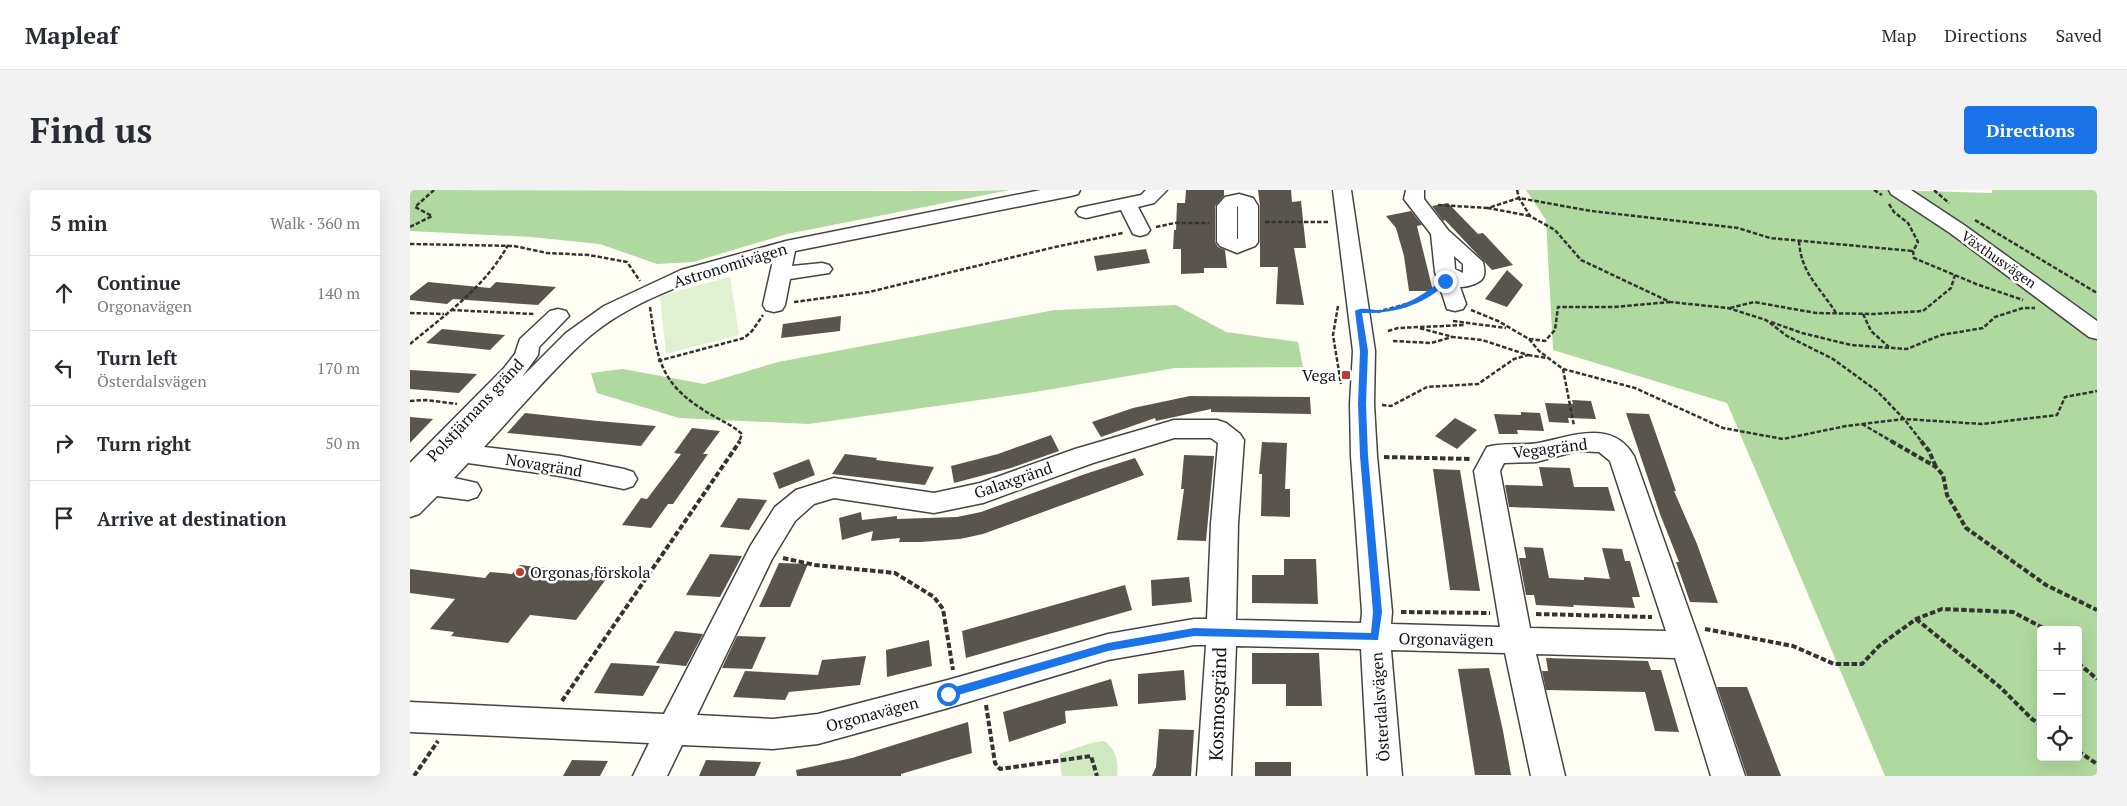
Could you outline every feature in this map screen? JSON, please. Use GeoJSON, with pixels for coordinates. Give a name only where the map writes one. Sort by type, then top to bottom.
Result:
{"type":"FeatureCollection","features":[{"type":"Feature","properties":{"kind":"street","name":"Astronomivägen"},"geometry":{"type":"LineString","coordinates":[[410,507],[420,484],[462,453],[574,338],[612,311],[648,293],[688,275],[786,247],[1071,190]]}},
{"type":"Feature","properties":{"kind":"street"},"geometry":{"type":"LineString","coordinates":[[1086,212],[1147,199],[1158,190]]}},
{"type":"Feature","properties":{"kind":"street","name":"Österdalsvägen"},"geometry":{"type":"LineString","coordinates":[[1342,190],[1348,310],[1364,351],[1362,404],[1364,456],[1377,612],[1375,637],[1385,776]]}},
{"type":"Feature","properties":{"kind":"street","name":"Växthusvägen"},"geometry":{"type":"LineString","coordinates":[[1892,194],[1965,235],[2097,332]]}},
{"type":"Feature","properties":{"kind":"street"},"geometry":{"type":"LineString","coordinates":[[1239,195],[1248,206],[1248,242],[1237,247],[1227,242],[1226,223],[1227,206],[1239,195]]}},
{"type":"Feature","properties":{"kind":"street"},"geometry":{"type":"LineString","coordinates":[[1416,197],[1441,234],[1473,262],[1474,276],[1463,281],[1446,275]]}},
{"type":"Feature","properties":{"kind":"street"},"geometry":{"type":"LineString","coordinates":[[1127,203],[1140,230]]}},
{"type":"Feature","properties":{"kind":"street"},"geometry":{"type":"LineString","coordinates":[[1441,234],[1451,311]]}},
{"type":"Feature","properties":{"kind":"street"},"geometry":{"type":"LineString","coordinates":[[772,305],[786,247]]}},
{"type":"Feature","properties":{"kind":"street"},"geometry":{"type":"LineString","coordinates":[[780,274],[822,269]]}},
{"type":"Feature","properties":{"kind":"street","name":"Polstjärnans gränd"},"geometry":{"type":"LineString","coordinates":[[420,484],[424,464],[517,368],[526,355],[528,344],[558,316]]}},
{"type":"Feature","properties":{"kind":"street","name":"Galaxgränd"},"geometry":{"type":"LineString","coordinates":[[674,729],[761,553],[785,514],[805,497],[834,488],[934,503],[982,493],[1147,436],[1174,429],[1217,429],[1231,440],[1225,516],[1220,632]]}},
{"type":"Feature","properties":{"kind":"street","name":"Vegagränd"},"geometry":{"type":"LineString","coordinates":[[1548,776],[1518,640],[1487,471],[1496,454],[1536,453],[1577,442],[1605,443],[1621,456],[1682,633],[1728,776]]}},
{"type":"Feature","properties":{"kind":"street","name":"Novagränd"},"geometry":{"type":"LineString","coordinates":[[462,453],[560,466],[624,479]]}},
{"type":"Feature","properties":{"kind":"street"},"geometry":{"type":"LineString","coordinates":[[420,484],[468,490]]}},
{"type":"Feature","properties":{"kind":"street","name":"Orgonavägen"},"geometry":{"type":"LineString","coordinates":[[410,717],[773,734],[818,729],[948,694],[1108,647],[1194,632],[1518,640],[1682,633]]}},
{"type":"Feature","properties":{"kind":"street","name":"Kosmosgränd"},"geometry":{"type":"LineString","coordinates":[[1214,776],[1218,736],[1220,632]]}},
{"type":"Feature","properties":{"kind":"street"},"geometry":{"type":"LineString","coordinates":[[650,776],[674,729]]}},
{"type":"Feature","properties":{"kind":"path"},"geometry":{"type":"LineString","coordinates":[[410,226],[432,216],[414,206],[434,190]]}},
{"type":"Feature","properties":{"kind":"path"},"geometry":{"type":"LineString","coordinates":[[1517,190],[1519,198],[1530,216]]}},
{"type":"Feature","properties":{"kind":"path"},"geometry":{"type":"LineString","coordinates":[[1892,194],[1894,212],[1908,223],[1918,242],[1913,251],[1914,258],[2026,301]]}},
{"type":"Feature","properties":{"kind":"path"},"geometry":{"type":"LineString","coordinates":[[1416,197],[1530,216],[1555,230],[1581,260],[1619,276],[1645,291],[1670,302]]}},
{"type":"Feature","properties":{"kind":"path"},"geometry":{"type":"LineString","coordinates":[[1488,208],[1519,198],[1591,211],[1738,228],[1770,238],[1913,251]]}},
{"type":"Feature","properties":{"kind":"path"},"geometry":{"type":"LineString","coordinates":[[1248,223],[1338,222]]}},
{"type":"Feature","properties":{"kind":"path"},"geometry":{"type":"LineString","coordinates":[[658,362],[744,338],[752,331],[772,305],[869,292],[1055,247],[1140,230],[1175,224],[1226,223]]}},
{"type":"Feature","properties":{"kind":"path"},"geometry":{"type":"LineString","coordinates":[[1799,241],[1799,256],[1808,278],[1828,298],[1837,314]]}},
{"type":"Feature","properties":{"kind":"path"},"geometry":{"type":"LineString","coordinates":[[410,244],[508,245],[547,253],[589,255],[627,262],[648,293],[658,362],[674,390],[700,409],[742,434],[741,439],[561,703],[570,704]]}},
{"type":"Feature","properties":{"kind":"path"},"geometry":{"type":"LineString","coordinates":[[410,344],[487,277],[501,261],[508,245]]}},
{"type":"Feature","properties":{"kind":"path"},"geometry":{"type":"LineString","coordinates":[[1348,310],[1382,312],[1414,302],[1431,293],[1446,275]]}},
{"type":"Feature","properties":{"kind":"path"},"geometry":{"type":"LineString","coordinates":[[1728,308],[1754,302],[1816,313],[1863,314],[1923,311],[1951,288],[1956,275]]}},
{"type":"Feature","properties":{"kind":"path"},"geometry":{"type":"LineString","coordinates":[[1528,339],[1544,341],[1555,330],[1558,307],[1599,309],[1670,302],[1728,308],[1802,333],[1851,345],[1907,349],[1941,335],[1983,328],[1996,317],[2023,308],[2066,308]]}},
{"type":"Feature","properties":{"kind":"path"},"geometry":{"type":"LineString","coordinates":[[450,310],[558,316]]}},
{"type":"Feature","properties":{"kind":"path"},"geometry":{"type":"LineString","coordinates":[[1451,311],[1468,325]]}},
{"type":"Feature","properties":{"kind":"path"},"geometry":{"type":"LineString","coordinates":[[1451,311],[1498,321],[1528,339],[1563,369],[1635,388],[1723,428],[1783,439],[1862,424],[1904,419],[1982,424],[2057,415],[2065,397],[2097,391]]}},
{"type":"Feature","properties":{"kind":"path"},"geometry":{"type":"LineString","coordinates":[[410,313],[446,314]]}},
{"type":"Feature","properties":{"kind":"path"},"geometry":{"type":"LineString","coordinates":[[1863,314],[1871,331],[1890,348]]}},
{"type":"Feature","properties":{"kind":"path"},"geometry":{"type":"LineString","coordinates":[[1766,320],[1787,336],[1833,359],[1877,391],[1904,419],[1929,451],[1936,467],[1943,475],[1947,495],[1966,528],[2046,585],[2097,610]]}},
{"type":"Feature","properties":{"kind":"path"},"geometry":{"type":"LineString","coordinates":[[1388,331],[1398,328],[1468,325],[1494,325],[1509,328]]}},
{"type":"Feature","properties":{"kind":"path"},"geometry":{"type":"LineString","coordinates":[[1419,328],[1453,337],[1482,340],[1528,355],[1548,358]]}},
{"type":"Feature","properties":{"kind":"path"},"geometry":{"type":"LineString","coordinates":[[1393,341],[1431,343],[1453,337]]}},
{"type":"Feature","properties":{"kind":"path"},"geometry":{"type":"LineString","coordinates":[[1362,404],[1391,406],[1427,387],[1478,384],[1514,359],[1528,355]]}},
{"type":"Feature","properties":{"kind":"path"},"geometry":{"type":"LineString","coordinates":[[1563,369],[1577,442]]}},
{"type":"Feature","properties":{"kind":"path"},"geometry":{"type":"LineString","coordinates":[[410,401],[426,400],[482,406]]}},
{"type":"Feature","properties":{"kind":"path"},"geometry":{"type":"LineString","coordinates":[[1862,424],[1936,467]]}},
{"type":"Feature","properties":{"kind":"path"},"geometry":{"type":"LineString","coordinates":[[1364,456],[1493,460]]}},
{"type":"Feature","properties":{"kind":"path"},"geometry":{"type":"LineString","coordinates":[[761,553],[815,565],[895,573],[934,596],[943,608],[952,673],[963,670]]}},
{"type":"Feature","properties":{"kind":"path"},"geometry":{"type":"LineString","coordinates":[[1682,633],[1722,634],[1792,646],[1834,664],[1862,664],[1879,646],[1916,619],[1942,610],[2012,612],[2039,626]]}},
{"type":"Feature","properties":{"kind":"path"},"geometry":{"type":"LineString","coordinates":[[1916,619],[2000,687],[2037,722]]}},
{"type":"Feature","properties":{"kind":"path"},"geometry":{"type":"LineString","coordinates":[[2082,666],[2097,679]]}},
{"type":"Feature","properties":{"kind":"path"},"geometry":{"type":"LineString","coordinates":[[985,699],[995,764],[1000,769],[1091,756],[1097,776]]}},
{"type":"Feature","properties":{"kind":"path"},"geometry":{"type":"LineString","coordinates":[[2082,754],[2097,764]]}},
{"type":"Feature","properties":{"kind":"green space"},"geometry":{"type":"Polygon","coordinates":[[[410,190],[1010,190],[787,234],[693,262],[657,264],[600,244],[531,237],[410,231],[410,190]]]}},
{"type":"Feature","properties":{"kind":"green space"},"geometry":{"type":"Polygon","coordinates":[[[1526,190],[1893,190],[1992,193],[1992,190],[2097,190],[2097,776],[1885,776],[1727,403],[1553,350],[1546,220],[1526,190]]]}},
{"type":"Feature","properties":{"kind":"green space"},"geometry":{"type":"Polygon","coordinates":[[[730,277],[739,335],[666,354],[660,296],[730,277]]]}},
{"type":"Feature","properties":{"kind":"green space"},"geometry":{"type":"Polygon","coordinates":[[[1176,305],[1226,332],[1298,342],[1303,367],[1175,368],[1035,392],[809,424],[679,418],[597,393],[591,373],[623,369],[704,384],[778,362],[1055,310],[1176,305]]]}},
{"type":"Feature","properties":{"kind":"green space"},"geometry":{"type":"Polygon","coordinates":[[[1104,741],[1116,756],[1117,776],[1062,776],[1059,754],[1091,743],[1104,741]]]}},
{"type":"Feature","properties":{"kind":"building"},"geometry":{"type":"Polygon","coordinates":[[[1186,190],[1224,190],[1224,196],[1215,206],[1215,242],[1218,247],[1225,250],[1227,268],[1204,268],[1204,273],[1181,274],[1181,249],[1173,249],[1174,230],[1176,230],[1177,203],[1185,203],[1186,190]]]}},
{"type":"Feature","properties":{"kind":"building"},"geometry":{"type":"Polygon","coordinates":[[[1258,190],[1291,190],[1292,202],[1301,201],[1306,248],[1294,248],[1304,305],[1276,304],[1278,267],[1260,267],[1260,206],[1258,190]]]}},
{"type":"Feature","properties":{"kind":"building"},"geometry":{"type":"Polygon","coordinates":[[[1448,203],[1478,234],[1483,233],[1513,265],[1492,270],[1445,220],[1443,221],[1432,206],[1448,203]]]}},
{"type":"Feature","properties":{"kind":"building"},"geometry":{"type":"Polygon","coordinates":[[[1411,211],[1422,225],[1417,226],[1433,291],[1409,291],[1404,256],[1396,228],[1386,216],[1411,211]]]}},
{"type":"Feature","properties":{"kind":"building"},"geometry":{"type":"Polygon","coordinates":[[[1146,249],[1150,263],[1097,271],[1094,256],[1146,249]]]}},
{"type":"Feature","properties":{"kind":"building"},"geometry":{"type":"Polygon","coordinates":[[[1507,270],[1523,285],[1507,307],[1485,299],[1507,270]]]}},
{"type":"Feature","properties":{"kind":"building"},"geometry":{"type":"Polygon","coordinates":[[[428,282],[490,288],[496,282],[556,287],[538,305],[453,299],[447,304],[410,300],[410,296],[428,282]]]}},
{"type":"Feature","properties":{"kind":"building"},"geometry":{"type":"Polygon","coordinates":[[[841,316],[840,331],[781,338],[783,324],[841,316]]]}},
{"type":"Feature","properties":{"kind":"building"},"geometry":{"type":"Polygon","coordinates":[[[442,329],[505,335],[490,350],[426,343],[442,329]]]}},
{"type":"Feature","properties":{"kind":"building"},"geometry":{"type":"Polygon","coordinates":[[[410,370],[477,374],[459,393],[410,389],[410,370]]]}},
{"type":"Feature","properties":{"kind":"building"},"geometry":{"type":"Polygon","coordinates":[[[1190,396],[1310,397],[1311,414],[1211,412],[1211,409],[1156,421],[1155,418],[1101,437],[1092,422],[1133,408],[1190,396]]]}},
{"type":"Feature","properties":{"kind":"building"},"geometry":{"type":"Polygon","coordinates":[[[1572,400],[1591,401],[1596,419],[1568,418],[1569,423],[1549,422],[1545,403],[1573,404],[1572,400]]]}},
{"type":"Feature","properties":{"kind":"building"},"geometry":{"type":"Polygon","coordinates":[[[1521,412],[1540,413],[1544,431],[1517,430],[1518,434],[1499,434],[1494,414],[1521,415],[1521,412]]]}},
{"type":"Feature","properties":{"kind":"building"},"geometry":{"type":"Polygon","coordinates":[[[525,413],[656,426],[641,446],[507,433],[525,413]]]}},
{"type":"Feature","properties":{"kind":"building"},"geometry":{"type":"Polygon","coordinates":[[[1626,413],[1649,414],[1676,491],[1674,491],[1697,544],[1718,603],[1690,602],[1676,562],[1679,562],[1660,514],[1626,413]]]}},
{"type":"Feature","properties":{"kind":"building"},"geometry":{"type":"Polygon","coordinates":[[[410,417],[433,419],[410,443],[410,417]]]}},
{"type":"Feature","properties":{"kind":"building"},"geometry":{"type":"Polygon","coordinates":[[[1455,418],[1477,430],[1457,449],[1435,436],[1455,418]]]}},
{"type":"Feature","properties":{"kind":"building"},"geometry":{"type":"Polygon","coordinates":[[[692,428],[720,431],[703,454],[708,454],[673,504],[668,504],[651,528],[622,525],[641,498],[647,499],[681,454],[674,453],[692,428]]]}},
{"type":"Feature","properties":{"kind":"building"},"geometry":{"type":"Polygon","coordinates":[[[1051,435],[1059,451],[1011,468],[954,483],[951,466],[998,454],[1051,435]]]}},
{"type":"Feature","properties":{"kind":"building"},"geometry":{"type":"Polygon","coordinates":[[[1262,442],[1287,443],[1285,489],[1290,489],[1290,517],[1261,516],[1262,474],[1259,474],[1262,442]]]}},
{"type":"Feature","properties":{"kind":"building"},"geometry":{"type":"Polygon","coordinates":[[[845,454],[934,467],[925,485],[832,474],[845,454]]]}},
{"type":"Feature","properties":{"kind":"building"},"geometry":{"type":"Polygon","coordinates":[[[1184,455],[1214,456],[1206,541],[1177,540],[1184,489],[1181,489],[1184,455]]]}},
{"type":"Feature","properties":{"kind":"building"},"geometry":{"type":"Polygon","coordinates":[[[1135,458],[1144,475],[983,534],[960,539],[899,542],[900,538],[871,541],[873,531],[842,540],[839,518],[861,512],[862,520],[897,516],[897,519],[957,517],[981,512],[1135,458]]]}},
{"type":"Feature","properties":{"kind":"building"},"geometry":{"type":"Polygon","coordinates":[[[809,459],[815,475],[779,489],[773,473],[809,459]]]}},
{"type":"Feature","properties":{"kind":"building"},"geometry":{"type":"Polygon","coordinates":[[[1539,467],[1570,468],[1574,487],[1608,487],[1615,511],[1509,507],[1505,485],[1543,486],[1539,467]]]}},
{"type":"Feature","properties":{"kind":"building"},"geometry":{"type":"Polygon","coordinates":[[[1433,469],[1460,470],[1480,591],[1450,590],[1433,469]]]}},
{"type":"Feature","properties":{"kind":"building"},"geometry":{"type":"Polygon","coordinates":[[[738,498],[767,500],[749,530],[720,527],[738,498]]]}},
{"type":"Feature","properties":{"kind":"building"},"geometry":{"type":"Polygon","coordinates":[[[1524,547],[1543,548],[1549,578],[1584,580],[1584,577],[1610,579],[1602,548],[1622,549],[1625,561],[1630,561],[1640,597],[1632,597],[1635,608],[1536,605],[1534,595],[1526,595],[1519,558],[1526,558],[1524,547]]]}},
{"type":"Feature","properties":{"kind":"building"},"geometry":{"type":"Polygon","coordinates":[[[710,554],[742,556],[720,597],[686,595],[710,554]]]}},
{"type":"Feature","properties":{"kind":"building"},"geometry":{"type":"Polygon","coordinates":[[[1284,559],[1316,559],[1318,604],[1252,603],[1252,575],[1284,575],[1284,559]]]}},
{"type":"Feature","properties":{"kind":"building"},"geometry":{"type":"Polygon","coordinates":[[[779,563],[808,564],[790,607],[759,607],[779,563]]]}},
{"type":"Feature","properties":{"kind":"building"},"geometry":{"type":"Polygon","coordinates":[[[520,565],[609,575],[576,620],[530,615],[508,643],[451,636],[454,632],[430,629],[455,599],[410,593],[410,569],[485,578],[490,572],[512,574],[520,565]]]}},
{"type":"Feature","properties":{"kind":"building"},"geometry":{"type":"Polygon","coordinates":[[[1189,577],[1192,602],[1152,606],[1151,580],[1189,577]]]}},
{"type":"Feature","properties":{"kind":"building"},"geometry":{"type":"Polygon","coordinates":[[[1125,585],[1132,610],[966,658],[962,631],[1125,585]]]}},
{"type":"Feature","properties":{"kind":"building"},"geometry":{"type":"Polygon","coordinates":[[[675,631],[703,634],[686,666],[656,663],[675,631]]]}},
{"type":"Feature","properties":{"kind":"building"},"geometry":{"type":"Polygon","coordinates":[[[737,636],[766,637],[752,669],[722,668],[737,636]]]}},
{"type":"Feature","properties":{"kind":"building"},"geometry":{"type":"Polygon","coordinates":[[[929,640],[932,666],[887,677],[886,650],[929,640]]]}},
{"type":"Feature","properties":{"kind":"building"},"geometry":{"type":"Polygon","coordinates":[[[1252,653],[1319,653],[1322,706],[1286,706],[1286,684],[1252,684],[1252,653]]]}},
{"type":"Feature","properties":{"kind":"building"},"geometry":{"type":"Polygon","coordinates":[[[866,656],[860,685],[789,692],[785,700],[733,697],[745,671],[818,675],[822,660],[866,656]]]}},
{"type":"Feature","properties":{"kind":"building"},"geometry":{"type":"Polygon","coordinates":[[[1546,658],[1648,661],[1651,670],[1661,670],[1679,732],[1655,731],[1645,692],[1546,690],[1542,671],[1548,671],[1546,658]]]}},
{"type":"Feature","properties":{"kind":"building"},"geometry":{"type":"Polygon","coordinates":[[[611,663],[660,666],[643,696],[594,693],[611,663]]]}},
{"type":"Feature","properties":{"kind":"building"},"geometry":{"type":"Polygon","coordinates":[[[1489,668],[1511,775],[1475,775],[1458,669],[1489,668]]]}},
{"type":"Feature","properties":{"kind":"building"},"geometry":{"type":"Polygon","coordinates":[[[1184,670],[1186,700],[1138,704],[1138,674],[1184,670]]]}},
{"type":"Feature","properties":{"kind":"building"},"geometry":{"type":"Polygon","coordinates":[[[1111,679],[1118,706],[1065,711],[1066,723],[1009,742],[1003,712],[1111,679]]]}},
{"type":"Feature","properties":{"kind":"building"},"geometry":{"type":"Polygon","coordinates":[[[1717,687],[1747,687],[1781,776],[1747,776],[1717,687]]]}},
{"type":"Feature","properties":{"kind":"building"},"geometry":{"type":"Polygon","coordinates":[[[968,722],[972,753],[901,774],[901,776],[797,776],[796,770],[852,758],[968,722]]]}},
{"type":"Feature","properties":{"kind":"building"},"geometry":{"type":"Polygon","coordinates":[[[1159,729],[1194,730],[1191,776],[1152,776],[1156,767],[1159,729]]]}},
{"type":"Feature","properties":{"kind":"building"},"geometry":{"type":"Polygon","coordinates":[[[572,760],[608,761],[600,776],[563,776],[572,760]]]}},
{"type":"Feature","properties":{"kind":"building"},"geometry":{"type":"Polygon","coordinates":[[[706,760],[761,762],[755,776],[699,776],[706,760]]]}},
{"type":"Feature","properties":{"kind":"building"},"geometry":{"type":"Polygon","coordinates":[[[1255,762],[1291,762],[1291,776],[1255,776],[1255,762]]]}},
{"type":"Feature","properties":{"kind":"place","name":"Vega"},"geometry":{"type":"Point","coordinates":[1346,375]}},
{"type":"Feature","properties":{"kind":"place","name":"Orgonas förskola"},"geometry":{"type":"Point","coordinates":[520,572]}},
{"type":"Feature","properties":{"kind":"route"},"geometry":{"type":"LineString","coordinates":[[948,694],[1108,647],[1194,632],[1375,637],[1377,612],[1364,456],[1362,404],[1364,351],[1358,311],[1382,312],[1414,302],[1424,298],[1445,281]]}}]}
